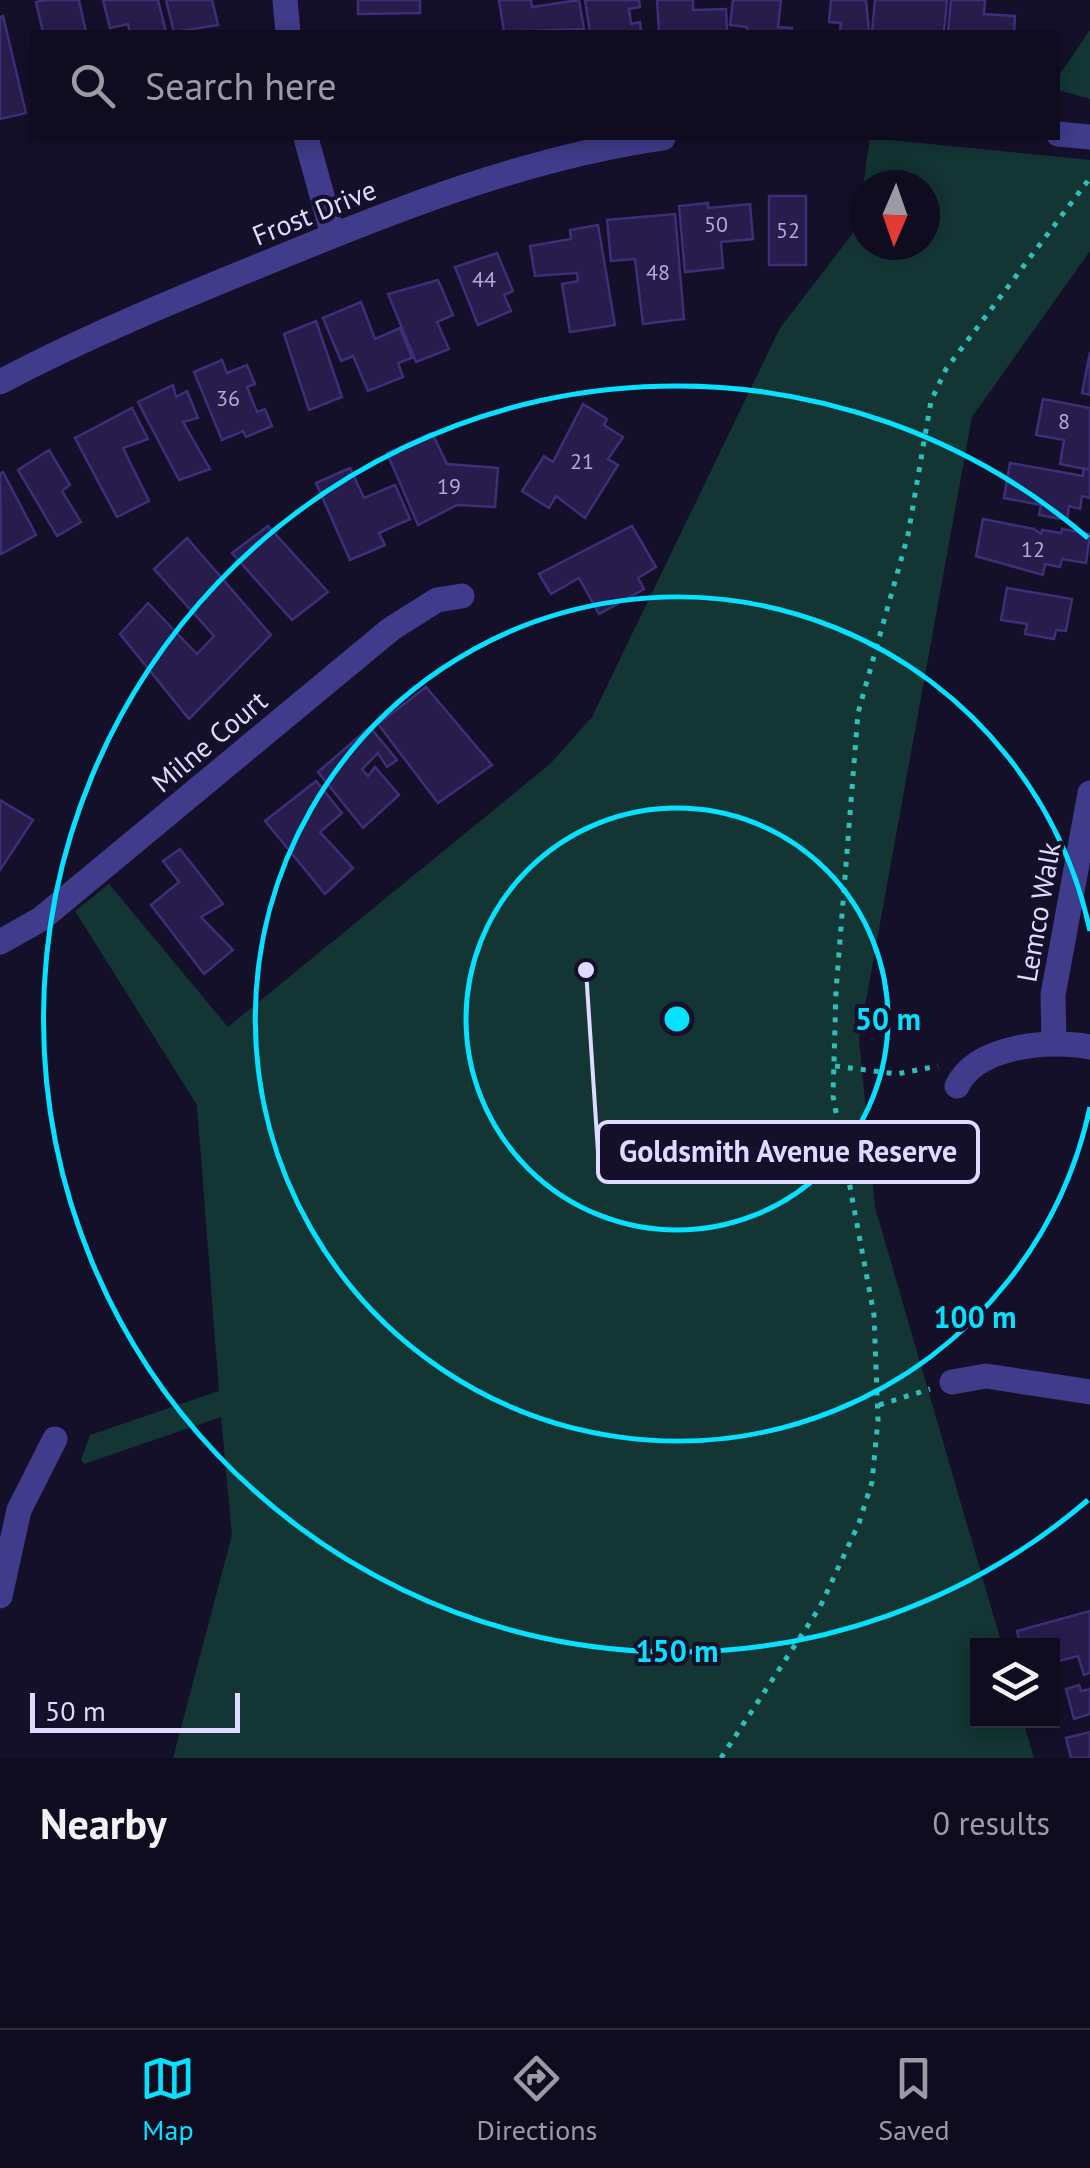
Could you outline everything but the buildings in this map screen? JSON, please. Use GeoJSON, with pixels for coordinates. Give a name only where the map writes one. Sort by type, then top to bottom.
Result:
{"type":"FeatureCollection","features":[{"type":"Feature","properties":{"kind":"street"},"geometry":{"type":"LineString","coordinates":[[285,0],[288,30]]}},
{"type":"Feature","properties":{"kind":"street"},"geometry":{"type":"LineString","coordinates":[[1060,134],[1090,137]]}},
{"type":"Feature","properties":{"kind":"street"},"geometry":{"type":"LineString","coordinates":[[307,140],[333,236]]}},
{"type":"Feature","properties":{"kind":"street","name":"Frost Drive"},"geometry":{"type":"LineString","coordinates":[[0,382],[172,302],[472,182],[560,157],[652,140]]}},
{"type":"Feature","properties":{"kind":"street","name":"Milne Court"},"geometry":{"type":"LineString","coordinates":[[0,942],[41,919],[391,630],[436,600],[462,596]]}},
{"type":"Feature","properties":{"kind":"street","name":"Lemco Walk"},"geometry":{"type":"LineString","coordinates":[[1054,1042],[1053,995],[1090,793]]}},
{"type":"Feature","properties":{"kind":"street"},"geometry":{"type":"LineString","coordinates":[[964,1076],[1054,1042],[1090,1047]]}},
{"type":"Feature","properties":{"kind":"street"},"geometry":{"type":"LineString","coordinates":[[952,1382],[986,1376],[1090,1392]]}},
{"type":"Feature","properties":{"kind":"street"},"geometry":{"type":"LineString","coordinates":[[0,1596],[19,1510],[55,1438]]}},
{"type":"Feature","properties":{"kind":"path"},"geometry":{"type":"LineString","coordinates":[[721,1758],[835,1578],[872,1482],[878,1405],[874,1315],[841,1152],[834,1066],[854,738],[908,536],[930,401],[946,369],[1090,178]]}},
{"type":"Feature","properties":{"kind":"path"},"geometry":{"type":"LineString","coordinates":[[834,1066],[897,1074],[936,1066],[964,1076]]}},
{"type":"Feature","properties":{"kind":"path"},"geometry":{"type":"LineString","coordinates":[[878,1405],[952,1382]]}},
{"type":"Feature","properties":{"kind":"green space"},"geometry":{"type":"Polygon","coordinates":[[[1090,30],[1090,99],[1060,91],[1060,74],[1090,30]]]}},
{"type":"Feature","properties":{"kind":"green space"},"geometry":{"type":"Polygon","coordinates":[[[870,140],[1090,160],[1090,251],[972,417],[859,1039],[875,1207],[1000,1638],[970,1638],[970,1728],[1025,1728],[1034,1758],[173,1758],[232,1535],[221,1417],[84,1464],[81,1460],[90,1435],[219,1391],[197,1105],[75,911],[109,884],[228,1027],[550,764],[592,717],[780,328],[850,237],[850,260],[940,260],[940,170],[865,170],[870,140]]]}},
{"type":"Feature","properties":{"kind":"place","name":"Goldsmith Avenue Reserve"},"geometry":{"type":"Point","coordinates":[586,970]}}]}
